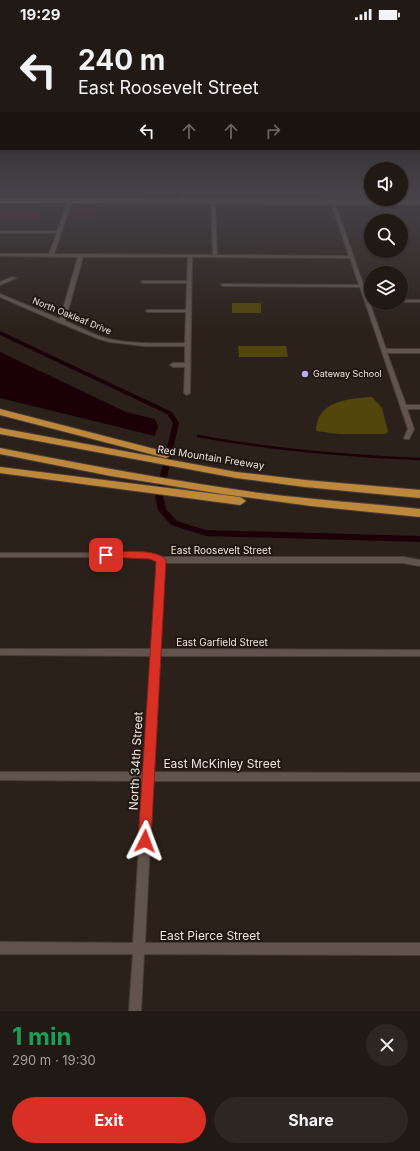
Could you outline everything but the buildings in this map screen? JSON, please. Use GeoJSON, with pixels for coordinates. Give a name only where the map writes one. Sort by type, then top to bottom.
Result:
{"type":"FeatureCollection","features":[{"type":"Feature","properties":{"kind":"highway"},"geometry":{"type":"LineString","coordinates":[[0,412],[122,450]]}},
{"type":"Feature","properties":{"kind":"highway","name":"Red Mountain Freeway"},"geometry":{"type":"LineString","coordinates":[[0,431],[122,450],[202,466],[236,475],[360,489],[418,493]]}},
{"type":"Feature","properties":{"kind":"highway"},"geometry":{"type":"LineString","coordinates":[[0,451],[198,492],[274,506],[381,516],[420,514]]}},
{"type":"Feature","properties":{"kind":"highway"},"geometry":{"type":"LineString","coordinates":[[0,470],[107,484],[198,492]]}},
{"type":"Feature","properties":{"kind":"street"},"geometry":{"type":"LineString","coordinates":[[51,255],[57,239]]}},
{"type":"Feature","properties":{"kind":"street"},"geometry":{"type":"LineString","coordinates":[[214,239],[215,257]]}},
{"type":"Feature","properties":{"kind":"street"},"geometry":{"type":"LineString","coordinates":[[346,239],[364,292]]}},
{"type":"Feature","properties":{"kind":"street"},"geometry":{"type":"LineString","coordinates":[[0,255],[352,257]]}},
{"type":"Feature","properties":{"kind":"street"},"geometry":{"type":"LineString","coordinates":[[62,322],[81,255]]}},
{"type":"Feature","properties":{"kind":"street"},"geometry":{"type":"LineString","coordinates":[[187,393],[190,257]]}},
{"type":"Feature","properties":{"kind":"street"},"geometry":{"type":"LineString","coordinates":[[0,284],[14,278]]}},
{"type":"Feature","properties":{"kind":"street"},"geometry":{"type":"LineString","coordinates":[[143,282],[190,282]]}},
{"type":"Feature","properties":{"kind":"street"},"geometry":{"type":"LineString","coordinates":[[223,285],[361,286]]}},
{"type":"Feature","properties":{"kind":"street","name":"North Oakleaf Drive"},"geometry":{"type":"LineString","coordinates":[[0,295],[101,338],[123,344],[188,344]]}},
{"type":"Feature","properties":{"kind":"street"},"geometry":{"type":"LineString","coordinates":[[408,301],[420,301]]}},
{"type":"Feature","properties":{"kind":"street"},"geometry":{"type":"LineString","coordinates":[[372,310],[411,429],[407,438]]}},
{"type":"Feature","properties":{"kind":"street"},"geometry":{"type":"LineString","coordinates":[[148,311],[189,311]]}},
{"type":"Feature","properties":{"kind":"street"},"geometry":{"type":"LineString","coordinates":[[385,351],[420,351]]}},
{"type":"Feature","properties":{"kind":"street"},"geometry":{"type":"LineString","coordinates":[[173,365],[188,365]]}},
{"type":"Feature","properties":{"kind":"street"},"geometry":{"type":"LineString","coordinates":[[403,407],[420,407]]}},
{"type":"Feature","properties":{"kind":"street","name":"East Roosevelt Street"},"geometry":{"type":"LineString","coordinates":[[0,555],[136,555],[152,556],[161,560],[403,560],[420,564]]}},
{"type":"Feature","properties":{"kind":"street","name":"North 34th Street"},"geometry":{"type":"LineString","coordinates":[[135,1011],[161,560]]}},
{"type":"Feature","properties":{"kind":"street","name":"East Garfield Street"},"geometry":{"type":"LineString","coordinates":[[0,652],[420,653]]}},
{"type":"Feature","properties":{"kind":"street","name":"East McKinley Street"},"geometry":{"type":"LineString","coordinates":[[0,776],[420,777]]}},
{"type":"Feature","properties":{"kind":"street","name":"East Pierce Street"},"geometry":{"type":"LineString","coordinates":[[0,948],[420,949]]}},
{"type":"Feature","properties":{"kind":"shaded area"},"geometry":{"type":"Polygon","coordinates":[[[232,303],[261,303],[261,313],[232,313],[232,303]]]}},
{"type":"Feature","properties":{"kind":"shaded area"},"geometry":{"type":"Polygon","coordinates":[[[238,346],[286,346],[288,357],[239,357],[238,346]]]}},
{"type":"Feature","properties":{"kind":"shaded area"},"geometry":{"type":"Polygon","coordinates":[[[0,352],[126,412],[155,419],[158,426],[155,436],[0,398],[0,352]]]}},
{"type":"Feature","properties":{"kind":"shaded area"},"geometry":{"type":"Polygon","coordinates":[[[372,397],[382,408],[388,432],[385,434],[339,434],[316,431],[318,421],[322,413],[328,407],[344,400],[372,397]]]}},
{"type":"Feature","properties":{"kind":"waterway"},"geometry":{"type":"LineString","coordinates":[[0,333],[170,413],[176,423],[159,496],[162,510],[174,523],[206,533],[420,539]]}},
{"type":"Feature","properties":{"kind":"waterway"},"geometry":{"type":"LineString","coordinates":[[198,436],[309,452],[420,459]]}},
{"type":"Feature","properties":{"kind":"place","name":"Gateway School"},"geometry":{"type":"Point","coordinates":[305,374]}},
{"type":"Feature","properties":{"kind":"route"},"geometry":{"type":"LineString","coordinates":[[106,555],[152,556],[161,560],[145,841]]}}]}
